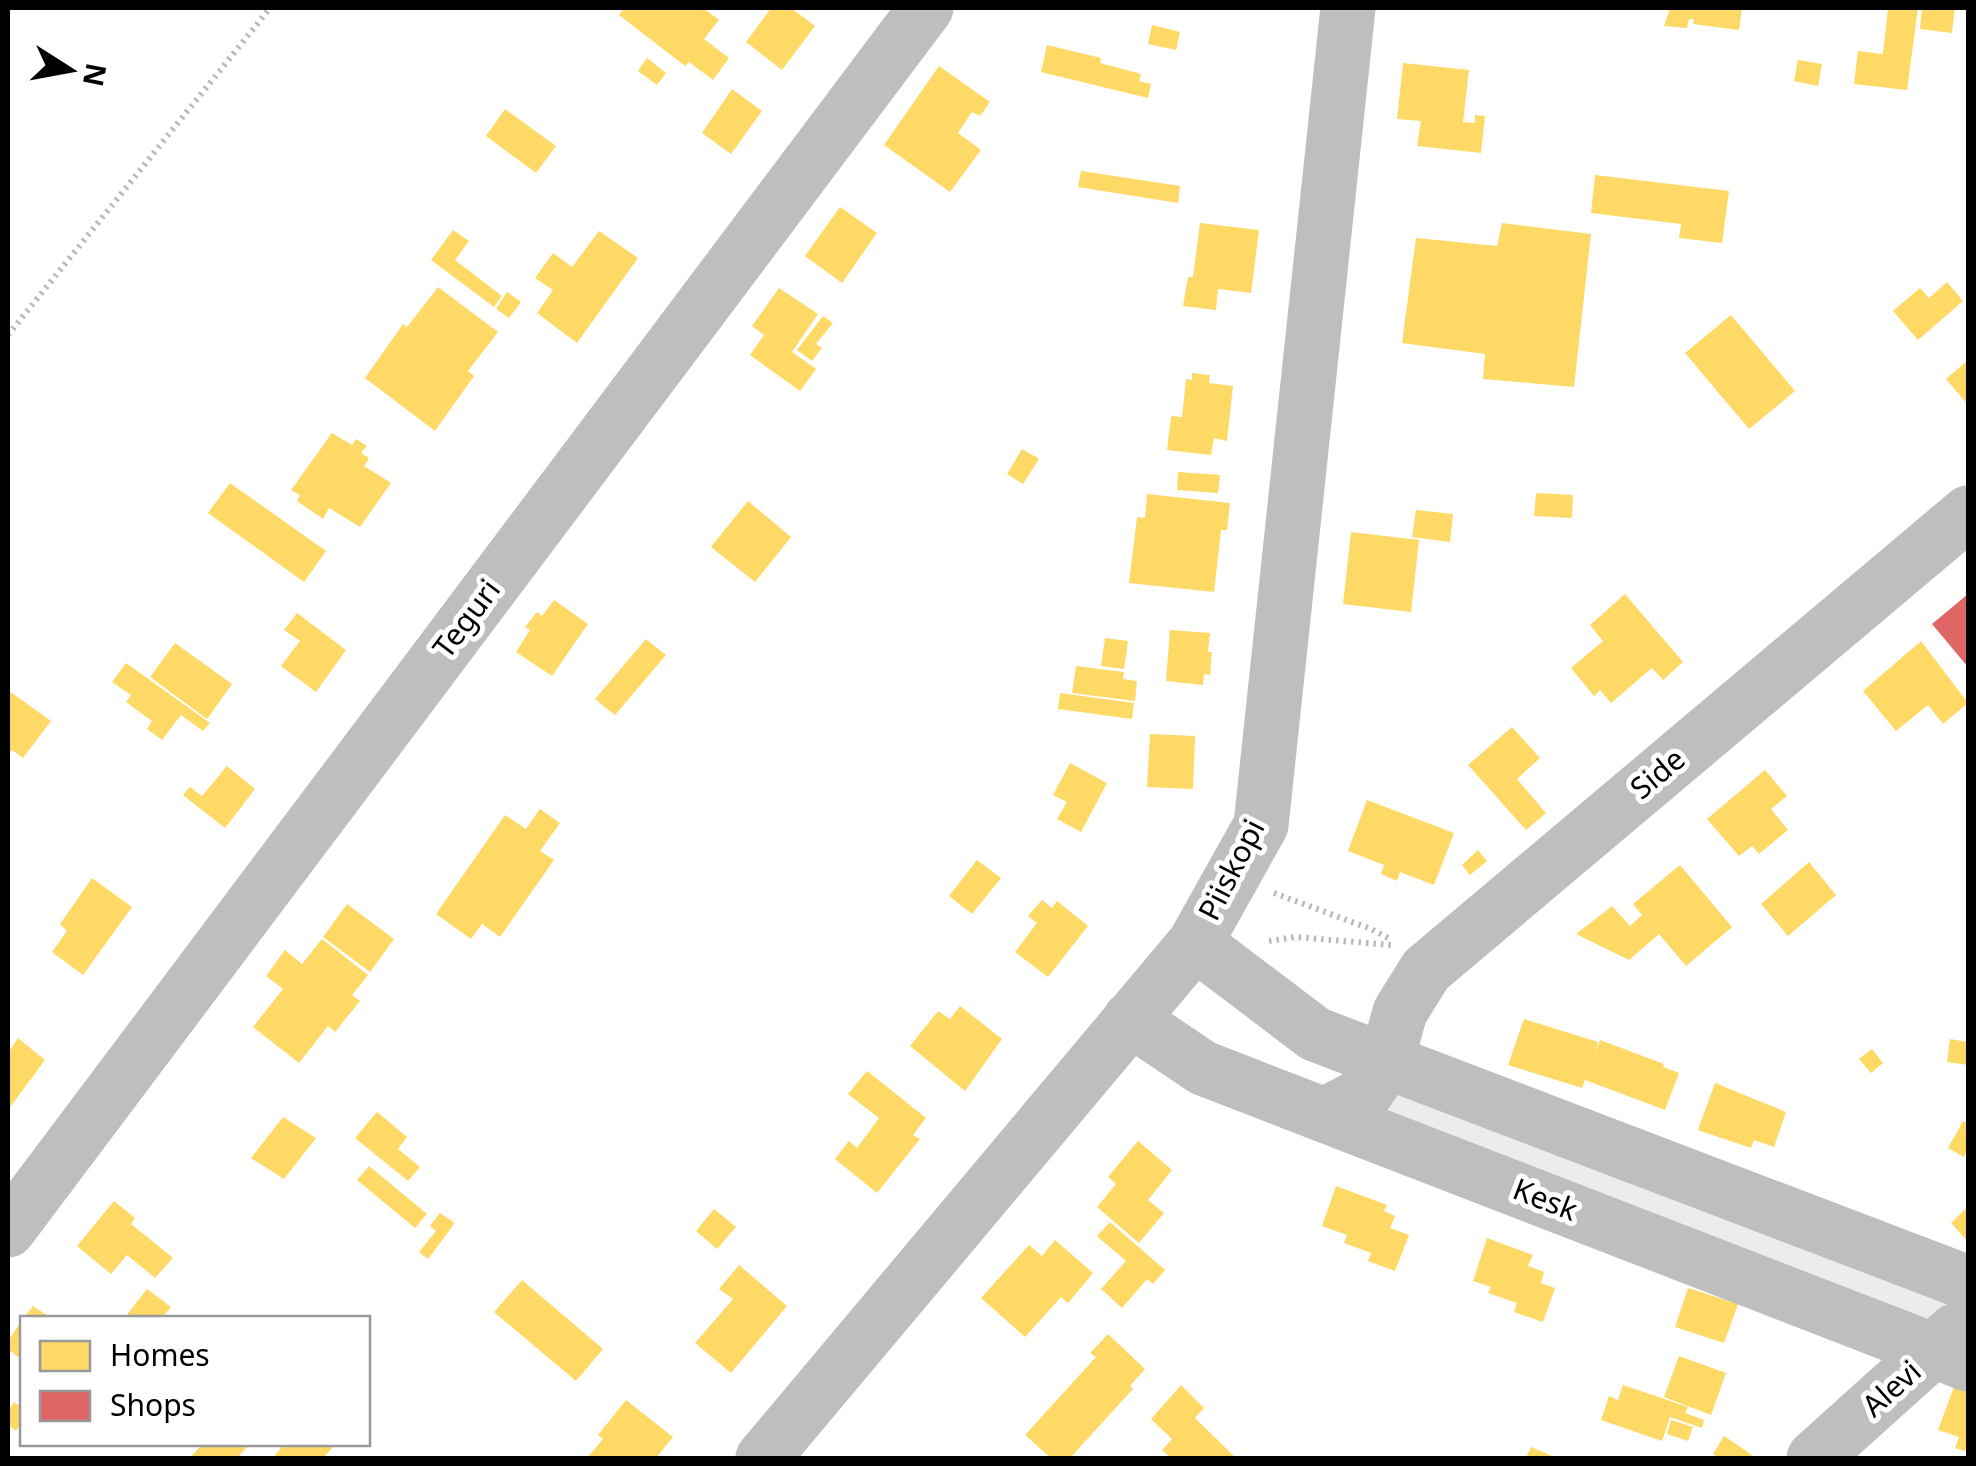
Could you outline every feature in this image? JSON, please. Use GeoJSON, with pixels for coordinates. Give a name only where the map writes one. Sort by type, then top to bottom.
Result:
{"type":"FeatureCollection","features":[{"type":"Feature","properties":{"kind":"street","name":"Teguri"},"geometry":{"type":"LineString","coordinates":[[8,1230],[926,8]]}},
{"type":"Feature","properties":{"kind":"street","name":"Piiskopi"},"geometry":{"type":"LineString","coordinates":[[763,1458],[1195,944],[1261,824],[1348,8]]}},
{"type":"Feature","properties":{"kind":"street","name":"Side"},"geometry":{"type":"LineString","coordinates":[[1386,1063],[1400,1012],[1426,970],[1968,513]]}},
{"type":"Feature","properties":{"kind":"street"},"geometry":{"type":"LineString","coordinates":[[1195,944],[1315,1034],[1968,1283]]}},
{"type":"Feature","properties":{"kind":"street","name":"Kesk"},"geometry":{"type":"LineString","coordinates":[[1130,1019],[1203,1068],[1957,1345]]}},
{"type":"Feature","properties":{"kind":"street"},"geometry":{"type":"LineString","coordinates":[[1324,1114],[1366,1094],[1386,1063]]}},
{"type":"Feature","properties":{"kind":"street","name":"Alevi"},"geometry":{"type":"LineString","coordinates":[[1814,1458],[1957,1345]]}},
{"type":"Feature","properties":{"kind":"path"},"geometry":{"type":"LineString","coordinates":[[8,335],[270,8]]}},
{"type":"Feature","properties":{"kind":"path"},"geometry":{"type":"LineString","coordinates":[[1263,889],[1372,929],[1406,949],[1368,941],[1296,936],[1264,942]]}},
{"type":"Feature","properties":{"kind":"shaded area"},"geometry":{"type":"Polygon","coordinates":[[[1409,1072],[1968,1283],[1968,1364],[1351,1125],[1409,1072]]]}},
{"type":"Feature","properties":{"kind":"building: Homes"},"geometry":{"type":"Polygon","coordinates":[[[624,8],[703,8],[719,20],[704,39],[729,58],[713,80],[689,62],[685,66],[619,15],[624,8]]]}},
{"type":"Feature","properties":{"kind":"building: Homes"},"geometry":{"type":"Polygon","coordinates":[[[771,8],[791,8],[815,26],[782,70],[746,42],[771,8]]]}},
{"type":"Feature","properties":{"kind":"building: Homes"},"geometry":{"type":"Polygon","coordinates":[[[1670,8],[1742,8],[1739,30],[1693,24],[1694,19],[1689,19],[1687,28],[1664,26],[1670,8]]]}},
{"type":"Feature","properties":{"kind":"building: Homes"},"geometry":{"type":"Polygon","coordinates":[[[1888,8],[1918,8],[1907,90],[1854,84],[1858,51],[1883,54],[1888,8]]]}},
{"type":"Feature","properties":{"kind":"building: Homes"},"geometry":{"type":"Polygon","coordinates":[[[1922,8],[1955,8],[1952,33],[1920,29],[1922,8]]]}},
{"type":"Feature","properties":{"kind":"building: Homes"},"geometry":{"type":"Polygon","coordinates":[[[1152,25],[1180,32],[1176,50],[1148,44],[1152,25]]]}},
{"type":"Feature","properties":{"kind":"building: Homes"},"geometry":{"type":"Polygon","coordinates":[[[1047,45],[1101,58],[1100,63],[1141,74],[1139,81],[1151,84],[1148,98],[1041,72],[1047,45]]]}},
{"type":"Feature","properties":{"kind":"building: Homes"},"geometry":{"type":"Polygon","coordinates":[[[647,58],[666,73],[657,85],[638,71],[647,58]]]}},
{"type":"Feature","properties":{"kind":"building: Homes"},"geometry":{"type":"Polygon","coordinates":[[[1798,60],[1822,64],[1818,86],[1794,81],[1798,60]]]}},
{"type":"Feature","properties":{"kind":"building: Homes"},"geometry":{"type":"Polygon","coordinates":[[[1403,63],[1469,70],[1463,122],[1475,123],[1475,115],[1485,116],[1481,153],[1417,146],[1421,121],[1397,119],[1403,63]]]}},
{"type":"Feature","properties":{"kind":"building: Homes"},"geometry":{"type":"Polygon","coordinates":[[[939,66],[990,102],[980,116],[972,112],[958,133],[981,150],[950,192],[884,145],[939,66]]]}},
{"type":"Feature","properties":{"kind":"building: Homes"},"geometry":{"type":"Polygon","coordinates":[[[732,89],[762,111],[731,154],[702,133],[732,89]]]}},
{"type":"Feature","properties":{"kind":"building: Homes"},"geometry":{"type":"Polygon","coordinates":[[[505,109],[556,146],[536,173],[486,136],[505,109]]]}},
{"type":"Feature","properties":{"kind":"building: Homes"},"geometry":{"type":"Polygon","coordinates":[[[1081,171],[1180,186],[1178,203],[1078,187],[1081,171]]]}},
{"type":"Feature","properties":{"kind":"building: Homes"},"geometry":{"type":"Polygon","coordinates":[[[1595,175],[1729,191],[1722,243],[1679,238],[1681,224],[1591,213],[1595,175]]]}},
{"type":"Feature","properties":{"kind":"building: Homes"},"geometry":{"type":"Polygon","coordinates":[[[840,207],[877,233],[842,283],[805,256],[840,207]]]}},
{"type":"Feature","properties":{"kind":"building: Homes"},"geometry":{"type":"Polygon","coordinates":[[[1200,223],[1259,230],[1251,293],[1218,289],[1216,310],[1183,306],[1188,277],[1193,277],[1200,223]]]}},
{"type":"Feature","properties":{"kind":"building: Homes"},"geometry":{"type":"Polygon","coordinates":[[[1502,223],[1591,234],[1574,387],[1483,379],[1485,354],[1402,343],[1416,238],[1497,246],[1502,223]]]}},
{"type":"Feature","properties":{"kind":"building: Homes"},"geometry":{"type":"Polygon","coordinates":[[[453,230],[469,241],[455,260],[502,296],[494,307],[431,260],[453,230]]]}},
{"type":"Feature","properties":{"kind":"building: Homes"},"geometry":{"type":"Polygon","coordinates":[[[599,231],[638,258],[577,343],[537,313],[553,290],[535,278],[553,253],[572,267],[599,231]]]}},
{"type":"Feature","properties":{"kind":"building: Homes"},"geometry":{"type":"Polygon","coordinates":[[[1947,282],[1963,301],[1918,340],[1893,311],[1920,288],[1929,298],[1947,282]]]}},
{"type":"Feature","properties":{"kind":"building: Homes"},"geometry":{"type":"Polygon","coordinates":[[[438,287],[498,332],[468,371],[474,376],[435,431],[365,378],[403,324],[407,327],[438,287]]]}},
{"type":"Feature","properties":{"kind":"building: Homes"},"geometry":{"type":"Polygon","coordinates":[[[779,288],[818,314],[792,352],[816,369],[800,391],[750,355],[764,335],[752,326],[779,288]]]}},
{"type":"Feature","properties":{"kind":"building: Homes"},"geometry":{"type":"Polygon","coordinates":[[[507,292],[521,302],[509,318],[496,309],[507,292]]]}},
{"type":"Feature","properties":{"kind":"building: Homes"},"geometry":{"type":"Polygon","coordinates":[[[1731,315],[1795,391],[1749,429],[1685,353],[1731,315]]]}},
{"type":"Feature","properties":{"kind":"building: Homes"},"geometry":{"type":"Polygon","coordinates":[[[823,316],[833,323],[816,344],[822,348],[812,361],[797,350],[823,316]]]}},
{"type":"Feature","properties":{"kind":"building: Homes"},"geometry":{"type":"Polygon","coordinates":[[[1968,360],[1968,405],[1946,379],[1968,360]]]}},
{"type":"Feature","properties":{"kind":"building: Homes"},"geometry":{"type":"Polygon","coordinates":[[[1192,373],[1210,375],[1209,383],[1233,386],[1227,441],[1214,438],[1211,455],[1167,450],[1171,416],[1182,417],[1186,379],[1192,380],[1192,373]]]}},
{"type":"Feature","properties":{"kind":"building: Homes"},"geometry":{"type":"Polygon","coordinates":[[[332,433],[352,445],[356,439],[367,446],[361,453],[369,458],[364,466],[391,483],[360,527],[329,508],[323,519],[297,501],[300,495],[291,490],[332,433]]]}},
{"type":"Feature","properties":{"kind":"building: Homes"},"geometry":{"type":"Polygon","coordinates":[[[1022,449],[1039,459],[1023,484],[1007,474],[1022,449]]]}},
{"type":"Feature","properties":{"kind":"building: Homes"},"geometry":{"type":"Polygon","coordinates":[[[1178,472],[1220,475],[1218,493],[1177,490],[1178,472]]]}},
{"type":"Feature","properties":{"kind":"building: Homes"},"geometry":{"type":"Polygon","coordinates":[[[230,483],[326,551],[304,582],[208,513],[230,483]]]}},
{"type":"Feature","properties":{"kind":"building: Homes"},"geometry":{"type":"Polygon","coordinates":[[[1536,493],[1573,495],[1572,518],[1534,516],[1536,493]]]}},
{"type":"Feature","properties":{"kind":"building: Homes"},"geometry":{"type":"Polygon","coordinates":[[[1147,494],[1230,503],[1227,530],[1221,530],[1214,592],[1129,583],[1137,517],[1145,518],[1147,494]]]}},
{"type":"Feature","properties":{"kind":"building: Homes"},"geometry":{"type":"Polygon","coordinates":[[[748,501],[791,537],[755,582],[711,547],[748,501]]]}},
{"type":"Feature","properties":{"kind":"building: Homes"},"geometry":{"type":"Polygon","coordinates":[[[1416,510],[1453,514],[1450,542],[1412,537],[1416,510]]]}},
{"type":"Feature","properties":{"kind":"building: Homes"},"geometry":{"type":"Polygon","coordinates":[[[1351,532],[1419,540],[1411,612],[1343,604],[1351,532]]]}},
{"type":"Feature","properties":{"kind":"building: Homes"},"geometry":{"type":"Polygon","coordinates":[[[1625,594],[1683,662],[1663,680],[1652,668],[1611,703],[1600,690],[1594,696],[1571,668],[1603,641],[1590,625],[1625,594]]]}},
{"type":"Feature","properties":{"kind":"building: Homes"},"geometry":{"type":"Polygon","coordinates":[[[554,600],[588,624],[552,676],[516,652],[530,630],[525,627],[537,612],[542,616],[554,600]]]}},
{"type":"Feature","properties":{"kind":"building: Homes"},"geometry":{"type":"Polygon","coordinates":[[[297,613],[346,650],[316,692],[281,666],[300,641],[284,630],[297,613]]]}},
{"type":"Feature","properties":{"kind":"building: Homes"},"geometry":{"type":"Polygon","coordinates":[[[1170,630],[1210,633],[1210,675],[1204,674],[1203,685],[1166,681],[1170,630]]]}},
{"type":"Feature","properties":{"kind":"building: Homes"},"geometry":{"type":"Polygon","coordinates":[[[1105,638],[1128,641],[1124,669],[1101,666],[1105,638]]]}},
{"type":"Feature","properties":{"kind":"building: Homes"},"geometry":{"type":"Polygon","coordinates":[[[646,639],[666,655],[615,715],[595,699],[646,639]]]}},
{"type":"Feature","properties":{"kind":"building: Homes"},"geometry":{"type":"Polygon","coordinates":[[[1921,641],[1968,703],[1943,724],[1928,705],[1896,731],[1863,691],[1921,641]]]}},
{"type":"Feature","properties":{"kind":"building: Homes"},"geometry":{"type":"Polygon","coordinates":[[[175,643],[232,684],[207,719],[150,677],[175,643]]]}},
{"type":"Feature","properties":{"kind":"building: Homes"},"geometry":{"type":"Polygon","coordinates":[[[126,663],[210,723],[203,731],[181,715],[162,740],[147,729],[152,721],[126,702],[131,695],[112,682],[126,663]]]}},
{"type":"Feature","properties":{"kind":"building: Homes"},"geometry":{"type":"Polygon","coordinates":[[[1076,666],[1124,672],[1123,679],[1137,681],[1135,701],[1072,693],[1076,666]]]}},
{"type":"Feature","properties":{"kind":"building: Homes"},"geometry":{"type":"Polygon","coordinates":[[[8,690],[51,721],[23,758],[12,750],[8,756],[8,690]]]}},
{"type":"Feature","properties":{"kind":"building: Homes"},"geometry":{"type":"Polygon","coordinates":[[[1060,693],[1134,703],[1132,719],[1058,709],[1060,693]]]}},
{"type":"Feature","properties":{"kind":"building: Homes"},"geometry":{"type":"Polygon","coordinates":[[[1512,727],[1540,758],[1517,779],[1546,813],[1526,830],[1468,765],[1512,727]]]}},
{"type":"Feature","properties":{"kind":"building: Homes"},"geometry":{"type":"Polygon","coordinates":[[[1150,734],[1195,736],[1193,789],[1147,787],[1150,734]]]}},
{"type":"Feature","properties":{"kind":"building: Homes"},"geometry":{"type":"Polygon","coordinates":[[[1070,763],[1107,783],[1081,832],[1057,819],[1067,802],[1053,795],[1070,763]]]}},
{"type":"Feature","properties":{"kind":"building: Homes"},"geometry":{"type":"Polygon","coordinates":[[[227,766],[255,789],[225,828],[183,795],[190,787],[202,796],[227,766]]]}},
{"type":"Feature","properties":{"kind":"building: Homes"},"geometry":{"type":"Polygon","coordinates":[[[1765,770],[1787,796],[1771,809],[1788,830],[1759,854],[1752,846],[1739,856],[1707,819],[1765,770]]]}},
{"type":"Feature","properties":{"kind":"building: Homes"},"geometry":{"type":"Polygon","coordinates":[[[1367,800],[1454,833],[1434,885],[1400,872],[1397,881],[1381,874],[1384,865],[1348,851],[1367,800]]]}},
{"type":"Feature","properties":{"kind":"building: Homes"},"geometry":{"type":"Polygon","coordinates":[[[540,809],[560,823],[540,851],[554,860],[500,937],[482,924],[471,939],[436,914],[505,815],[526,829],[540,809]]]}},
{"type":"Feature","properties":{"kind":"building: Homes"},"geometry":{"type":"Polygon","coordinates":[[[1478,850],[1487,861],[1470,875],[1462,865],[1478,850]]]}},
{"type":"Feature","properties":{"kind":"building: Homes"},"geometry":{"type":"Polygon","coordinates":[[[977,860],[1001,878],[972,914],[949,896],[977,860]]]}},
{"type":"Feature","properties":{"kind":"building: Homes"},"geometry":{"type":"Polygon","coordinates":[[[1809,862],[1836,895],[1788,936],[1761,904],[1809,862]]]}},
{"type":"Feature","properties":{"kind":"building: Homes"},"geometry":{"type":"Polygon","coordinates":[[[1680,865],[1732,927],[1686,966],[1659,934],[1629,960],[1576,934],[1612,906],[1630,926],[1642,915],[1633,904],[1680,865]]]}},
{"type":"Feature","properties":{"kind":"building: Homes"},"geometry":{"type":"Polygon","coordinates":[[[92,878],[132,907],[83,975],[52,952],[67,931],[60,924],[92,878]]]}},
{"type":"Feature","properties":{"kind":"building: Homes"},"geometry":{"type":"Polygon","coordinates":[[[1042,900],[1052,908],[1057,901],[1088,926],[1048,977],[1015,952],[1037,923],[1028,916],[1042,900]]]}},
{"type":"Feature","properties":{"kind":"building: Homes"},"geometry":{"type":"Polygon","coordinates":[[[347,904],[394,939],[370,972],[323,937],[347,904]]]}},
{"type":"Feature","properties":{"kind":"building: Homes"},"geometry":{"type":"Polygon","coordinates":[[[322,939],[368,975],[352,995],[360,1001],[335,1032],[328,1026],[299,1063],[253,1027],[283,989],[266,976],[285,950],[302,964],[322,939]]]}},
{"type":"Feature","properties":{"kind":"building: Homes"},"geometry":{"type":"Polygon","coordinates":[[[960,1006],[1002,1039],[965,1091],[910,1046],[938,1011],[950,1019],[960,1006]]]}},
{"type":"Feature","properties":{"kind":"building: Homes"},"geometry":{"type":"Polygon","coordinates":[[[1524,1019],[1598,1042],[1595,1054],[1600,1040],[1679,1073],[1665,1110],[1585,1080],[1582,1088],[1508,1065],[1524,1019]]]}},
{"type":"Feature","properties":{"kind":"building: Homes"},"geometry":{"type":"Polygon","coordinates":[[[18,1038],[45,1060],[8,1110],[8,1053],[18,1038]]]}},
{"type":"Feature","properties":{"kind":"building: Homes"},"geometry":{"type":"Polygon","coordinates":[[[1950,1039],[1968,1042],[1968,1065],[1947,1062],[1950,1039]]]}},
{"type":"Feature","properties":{"kind":"building: Homes"},"geometry":{"type":"Polygon","coordinates":[[[1872,1049],[1883,1063],[1871,1073],[1859,1059],[1872,1049]]]}},
{"type":"Feature","properties":{"kind":"building: Homes"},"geometry":{"type":"Polygon","coordinates":[[[867,1071],[926,1118],[913,1135],[920,1139],[877,1193],[835,1159],[849,1141],[857,1148],[879,1118],[848,1094],[867,1071]]]}},
{"type":"Feature","properties":{"kind":"building: Homes"},"geometry":{"type":"Polygon","coordinates":[[[1715,1083],[1786,1112],[1774,1147],[1754,1140],[1751,1148],[1698,1130],[1715,1083]]]}},
{"type":"Feature","properties":{"kind":"building: Homes"},"geometry":{"type":"Polygon","coordinates":[[[377,1112],[407,1137],[398,1149],[420,1167],[408,1181],[355,1138],[377,1112]]]}},
{"type":"Feature","properties":{"kind":"building: Homes"},"geometry":{"type":"Polygon","coordinates":[[[283,1117],[316,1138],[284,1179],[251,1158],[283,1117]]]}},
{"type":"Feature","properties":{"kind":"building: Homes"},"geometry":{"type":"Polygon","coordinates":[[[1963,1121],[1968,1124],[1968,1149],[1964,1157],[1948,1148],[1963,1121]]]}},
{"type":"Feature","properties":{"kind":"building: Homes"},"geometry":{"type":"Polygon","coordinates":[[[1138,1141],[1172,1170],[1148,1200],[1164,1213],[1139,1243],[1097,1207],[1116,1184],[1108,1177],[1138,1141]]]}},
{"type":"Feature","properties":{"kind":"building: Homes"},"geometry":{"type":"Polygon","coordinates":[[[369,1166],[427,1214],[415,1228],[357,1180],[369,1166]]]}},
{"type":"Feature","properties":{"kind":"building: Homes"},"geometry":{"type":"Polygon","coordinates":[[[1336,1186],[1387,1205],[1384,1211],[1395,1216],[1390,1228],[1409,1235],[1395,1271],[1368,1261],[1371,1253],[1344,1243],[1347,1235],[1322,1226],[1336,1186]]]}},
{"type":"Feature","properties":{"kind":"building: Homes"},"geometry":{"type":"Polygon","coordinates":[[[114,1201],[135,1218],[131,1224],[173,1258],[155,1278],[127,1255],[111,1274],[77,1246],[114,1201]]]}},
{"type":"Feature","properties":{"kind":"building: Homes"},"geometry":{"type":"Polygon","coordinates":[[[1968,1206],[1968,1242],[1951,1223],[1968,1206]]]}},
{"type":"Feature","properties":{"kind":"building: Homes"},"geometry":{"type":"Polygon","coordinates":[[[714,1209],[736,1227],[717,1249],[696,1231],[714,1209]]]}},
{"type":"Feature","properties":{"kind":"building: Homes"},"geometry":{"type":"Polygon","coordinates":[[[440,1213],[455,1223],[428,1259],[419,1252],[436,1231],[430,1226],[440,1213]]]}},
{"type":"Feature","properties":{"kind":"building: Homes"},"geometry":{"type":"Polygon","coordinates":[[[1110,1222],[1165,1270],[1153,1284],[1147,1279],[1122,1308],[1101,1289],[1126,1261],[1097,1236],[1110,1222]]]}},
{"type":"Feature","properties":{"kind":"building: Homes"},"geometry":{"type":"Polygon","coordinates":[[[1487,1238],[1533,1255],[1528,1266],[1544,1272],[1541,1283],[1555,1288],[1543,1322],[1514,1312],[1517,1303],[1488,1293],[1491,1287],[1473,1281],[1487,1238]]]}},
{"type":"Feature","properties":{"kind":"building: Homes"},"geometry":{"type":"Polygon","coordinates":[[[1055,1240],[1093,1273],[1068,1303],[1061,1297],[1025,1337],[981,1298],[1029,1245],[1042,1256],[1055,1240]]]}},
{"type":"Feature","properties":{"kind":"building: Homes"},"geometry":{"type":"Polygon","coordinates":[[[739,1265],[787,1306],[731,1373],[695,1343],[733,1299],[719,1289],[739,1265]]]}},
{"type":"Feature","properties":{"kind":"building: Homes"},"geometry":{"type":"Polygon","coordinates":[[[522,1280],[603,1349],[576,1381],[494,1312],[522,1280]]]}},
{"type":"Feature","properties":{"kind":"building: Homes"},"geometry":{"type":"Polygon","coordinates":[[[1688,1288],[1738,1304],[1724,1343],[1675,1327],[1688,1288]]]}},
{"type":"Feature","properties":{"kind":"building: Homes"},"geometry":{"type":"Polygon","coordinates":[[[147,1289],[171,1307],[164,1316],[126,1316],[147,1289]]]}},
{"type":"Feature","properties":{"kind":"building: Homes"},"geometry":{"type":"Polygon","coordinates":[[[33,1306],[48,1316],[26,1316],[33,1306]]]}},
{"type":"Feature","properties":{"kind":"building: Homes"},"geometry":{"type":"Polygon","coordinates":[[[20,1323],[20,1358],[8,1349],[8,1341],[20,1323]]]}},
{"type":"Feature","properties":{"kind":"building: Homes"},"geometry":{"type":"Polygon","coordinates":[[[1108,1334],[1145,1369],[1130,1386],[1133,1389],[1070,1458],[1051,1458],[1025,1435],[1096,1357],[1090,1353],[1108,1334]]]}},
{"type":"Feature","properties":{"kind":"building: Homes"},"geometry":{"type":"Polygon","coordinates":[[[1679,1356],[1726,1373],[1711,1415],[1664,1397],[1679,1356]]]}},
{"type":"Feature","properties":{"kind":"building: Homes"},"geometry":{"type":"Polygon","coordinates":[[[1955,1384],[1968,1389],[1968,1452],[1955,1448],[1959,1437],[1938,1430],[1955,1384]]]}},
{"type":"Feature","properties":{"kind":"building: Homes"},"geometry":{"type":"Polygon","coordinates":[[[1181,1385],[1204,1408],[1195,1418],[1236,1458],[1171,1458],[1162,1450],[1172,1439],[1151,1419],[1181,1385]]]}},
{"type":"Feature","properties":{"kind":"building: Homes"},"geometry":{"type":"Polygon","coordinates":[[[1623,1385],[1688,1407],[1685,1413],[1704,1420],[1702,1428],[1670,1417],[1662,1441],[1601,1420],[1609,1396],[1618,1400],[1623,1385]]]}},
{"type":"Feature","properties":{"kind":"building: Homes"},"geometry":{"type":"Polygon","coordinates":[[[626,1400],[673,1437],[656,1458],[587,1458],[603,1439],[598,1435],[626,1400]]]}},
{"type":"Feature","properties":{"kind":"building: Homes"},"geometry":{"type":"Polygon","coordinates":[[[14,1402],[20,1406],[16,1431],[8,1425],[8,1411],[14,1402]]]}},
{"type":"Feature","properties":{"kind":"building: Homes"},"geometry":{"type":"Polygon","coordinates":[[[1671,1420],[1693,1427],[1688,1441],[1667,1434],[1671,1420]]]}},
{"type":"Feature","properties":{"kind":"building: Homes"},"geometry":{"type":"Polygon","coordinates":[[[1724,1436],[1752,1455],[1720,1458],[1713,1454],[1724,1436]]]}},
{"type":"Feature","properties":{"kind":"building: Homes"},"geometry":{"type":"Polygon","coordinates":[[[200,1446],[248,1446],[237,1458],[190,1458],[200,1446]]]}},
{"type":"Feature","properties":{"kind":"building: Homes"},"geometry":{"type":"Polygon","coordinates":[[[282,1446],[334,1446],[323,1458],[273,1458],[282,1446]]]}},
{"type":"Feature","properties":{"kind":"building: Homes"},"geometry":{"type":"Polygon","coordinates":[[[1531,1447],[1557,1458],[1526,1458],[1531,1447]]]}},
{"type":"Feature","properties":{"kind":"building: Shops"},"geometry":{"type":"Polygon","coordinates":[[[1968,594],[1968,667],[1932,624],[1968,594]]]}}]}
